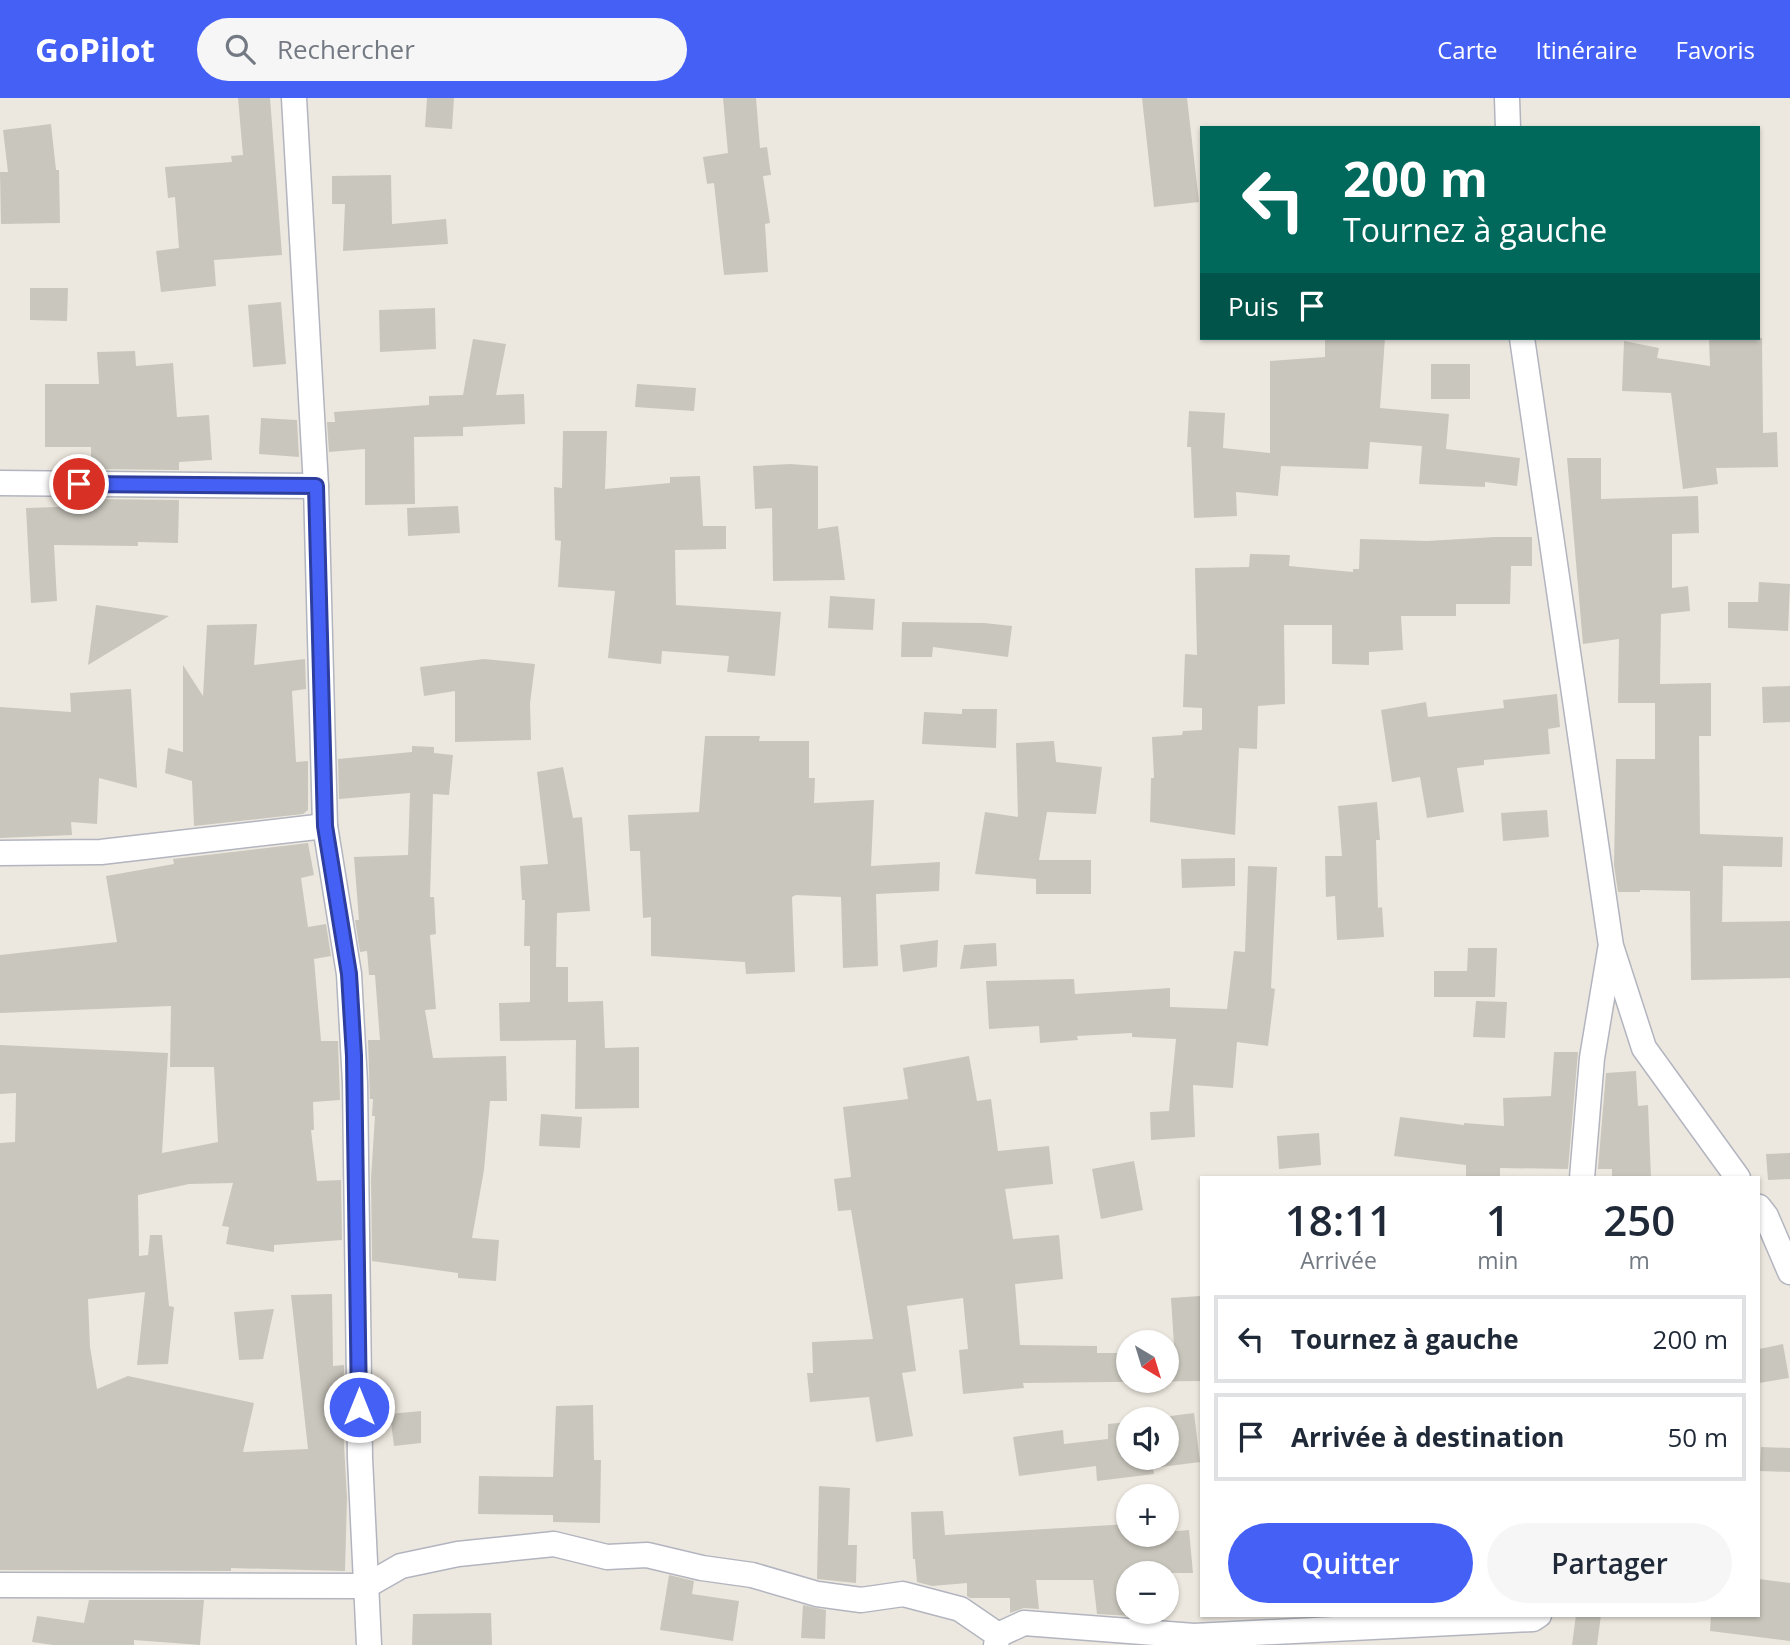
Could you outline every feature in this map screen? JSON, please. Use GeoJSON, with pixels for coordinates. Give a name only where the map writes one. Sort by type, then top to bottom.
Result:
{"type":"FeatureCollection","features":[{"type":"Feature","properties":{"kind":"street"},"geometry":{"type":"LineString","coordinates":[[294,98],[316,486],[325,826],[349,974],[357,1142],[359,1458],[369,1645]]}},
{"type":"Feature","properties":{"kind":"street"},"geometry":{"type":"LineString","coordinates":[[1507,98],[1508,126]]}},
{"type":"Feature","properties":{"kind":"street"},"geometry":{"type":"LineString","coordinates":[[1522,340],[1611,946],[1644,1048],[1737,1176]]}},
{"type":"Feature","properties":{"kind":"street"},"geometry":{"type":"LineString","coordinates":[[0,483],[316,486]]}},
{"type":"Feature","properties":{"kind":"street"},"geometry":{"type":"LineString","coordinates":[[0,853],[102,852],[325,826]]}},
{"type":"Feature","properties":{"kind":"street"},"geometry":{"type":"LineString","coordinates":[[1583,1176],[1592,1058],[1611,946]]}},
{"type":"Feature","properties":{"kind":"street"},"geometry":{"type":"LineString","coordinates":[[1760,1208],[1766,1216],[1790,1272]]}},
{"type":"Feature","properties":{"kind":"street"},"geometry":{"type":"LineString","coordinates":[[0,1585],[366,1586],[401,1566],[458,1554],[554,1544],[607,1557],[648,1555],[702,1568],[752,1575],[817,1594],[861,1600],[903,1594],[960,1609],[997,1640],[1024,1623],[1194,1636],[1536,1617]]}},
{"type":"Feature","properties":{"kind":"building"},"geometry":{"type":"Polygon","coordinates":[[[238,98],[270,98],[282,255],[214,260],[216,286],[161,292],[156,251],[179,248],[175,197],[168,198],[165,167],[232,162],[231,156],[243,155],[238,98]]]}},
{"type":"Feature","properties":{"kind":"building"},"geometry":{"type":"Polygon","coordinates":[[[427,98],[454,98],[452,129],[425,127],[427,98]]]}},
{"type":"Feature","properties":{"kind":"building"},"geometry":{"type":"Polygon","coordinates":[[[723,98],[756,98],[760,148],[767,147],[771,175],[763,176],[770,223],[765,224],[768,272],[724,275],[714,183],[707,184],[703,157],[728,153],[723,98]]]}},
{"type":"Feature","properties":{"kind":"building"},"geometry":{"type":"Polygon","coordinates":[[[1142,98],[1187,98],[1199,202],[1154,207],[1142,98]]]}},
{"type":"Feature","properties":{"kind":"building"},"geometry":{"type":"Polygon","coordinates":[[[51,124],[56,170],[59,170],[60,223],[1,224],[0,172],[8,172],[3,130],[51,124]]]}},
{"type":"Feature","properties":{"kind":"building"},"geometry":{"type":"Polygon","coordinates":[[[391,175],[392,224],[446,219],[448,244],[343,251],[345,204],[332,204],[332,176],[391,175]]]}},
{"type":"Feature","properties":{"kind":"building"},"geometry":{"type":"Polygon","coordinates":[[[30,288],[68,288],[67,321],[30,320],[30,288]]]}},
{"type":"Feature","properties":{"kind":"building"},"geometry":{"type":"Polygon","coordinates":[[[281,302],[286,364],[253,367],[248,305],[281,302]]]}},
{"type":"Feature","properties":{"kind":"building"},"geometry":{"type":"Polygon","coordinates":[[[435,308],[436,349],[380,352],[379,310],[435,308]]]}},
{"type":"Feature","properties":{"kind":"building"},"geometry":{"type":"Polygon","coordinates":[[[1762,338],[1763,433],[1777,432],[1778,467],[1716,468],[1718,484],[1683,489],[1671,393],[1622,391],[1624,341],[1659,348],[1657,358],[1710,366],[1709,340],[1762,338]]]}},
{"type":"Feature","properties":{"kind":"building"},"geometry":{"type":"Polygon","coordinates":[[[473,339],[506,344],[496,395],[524,394],[525,424],[463,427],[463,436],[414,437],[415,504],[365,505],[365,449],[329,452],[327,422],[335,422],[334,412],[429,405],[429,396],[463,395],[473,339]]]}},
{"type":"Feature","properties":{"kind":"building"},"geometry":{"type":"Polygon","coordinates":[[[1325,340],[1385,340],[1380,408],[1449,414],[1446,449],[1520,458],[1517,486],[1485,482],[1485,487],[1419,484],[1422,446],[1370,442],[1368,469],[1281,466],[1278,496],[1236,492],[1237,516],[1194,518],[1191,447],[1187,447],[1189,411],[1225,413],[1223,448],[1270,453],[1270,361],[1325,357],[1325,340]]]}},
{"type":"Feature","properties":{"kind":"building"},"geometry":{"type":"Polygon","coordinates":[[[135,351],[136,366],[173,363],[177,417],[209,415],[212,460],[179,462],[179,470],[91,469],[91,447],[45,447],[45,384],[99,384],[97,352],[135,351]]]}},
{"type":"Feature","properties":{"kind":"building"},"geometry":{"type":"Polygon","coordinates":[[[1431,364],[1470,364],[1470,399],[1431,399],[1431,364]]]}},
{"type":"Feature","properties":{"kind":"building"},"geometry":{"type":"Polygon","coordinates":[[[637,384],[696,388],[694,411],[635,407],[637,384]]]}},
{"type":"Feature","properties":{"kind":"building"},"geometry":{"type":"Polygon","coordinates":[[[261,418],[297,420],[299,457],[259,454],[261,418]]]}},
{"type":"Feature","properties":{"kind":"building"},"geometry":{"type":"Polygon","coordinates":[[[563,431],[607,431],[605,489],[670,483],[670,477],[700,476],[703,526],[726,526],[726,549],[675,550],[676,605],[781,612],[775,676],[727,672],[729,656],[662,651],[661,664],[608,658],[615,591],[558,587],[561,541],[555,540],[554,487],[562,488],[563,431]]]}},
{"type":"Feature","properties":{"kind":"building"},"geometry":{"type":"Polygon","coordinates":[[[1567,458],[1601,458],[1601,499],[1698,496],[1699,533],[1672,534],[1672,588],[1688,586],[1690,611],[1661,614],[1660,684],[1711,683],[1711,736],[1699,736],[1700,834],[1783,837],[1782,867],[1723,866],[1722,922],[1790,921],[1790,978],[1691,980],[1690,891],[1618,892],[1614,865],[1616,759],[1655,759],[1655,703],[1618,703],[1619,639],[1583,644],[1567,458]]]}},
{"type":"Feature","properties":{"kind":"building"},"geometry":{"type":"Polygon","coordinates":[[[753,466],[818,466],[818,529],[838,526],[845,580],[773,581],[772,508],[755,509],[753,466]]]}},
{"type":"Feature","properties":{"kind":"building"},"geometry":{"type":"Polygon","coordinates":[[[90,499],[179,500],[178,543],[138,542],[138,546],[54,545],[57,601],[31,603],[26,508],[90,506],[90,499]]]}},
{"type":"Feature","properties":{"kind":"building"},"geometry":{"type":"Polygon","coordinates":[[[458,506],[460,533],[408,536],[407,508],[458,506]]]}},
{"type":"Feature","properties":{"kind":"building"},"geometry":{"type":"Polygon","coordinates":[[[1532,537],[1532,566],[1511,566],[1510,604],[1456,604],[1456,616],[1401,616],[1403,650],[1369,652],[1369,665],[1332,664],[1332,625],[1284,625],[1285,704],[1258,706],[1257,749],[1239,748],[1235,835],[1150,822],[1151,778],[1154,778],[1152,737],[1182,735],[1183,731],[1202,730],[1202,708],[1183,707],[1185,654],[1197,655],[1195,568],[1249,567],[1250,554],[1290,555],[1289,566],[1353,572],[1353,569],[1359,569],[1360,539],[1427,541],[1532,537]]]}},
{"type":"Feature","properties":{"kind":"building"},"geometry":{"type":"Polygon","coordinates":[[[1759,582],[1790,584],[1788,631],[1728,628],[1728,602],[1758,602],[1759,582]]]}},
{"type":"Feature","properties":{"kind":"building"},"geometry":{"type":"Polygon","coordinates":[[[830,596],[875,599],[873,630],[828,628],[830,596]]]}},
{"type":"Feature","properties":{"kind":"building"},"geometry":{"type":"Polygon","coordinates":[[[96,605],[169,616],[88,665],[96,605]]]}},
{"type":"Feature","properties":{"kind":"building"},"geometry":{"type":"Polygon","coordinates":[[[902,622],[1012,626],[1008,657],[933,647],[932,657],[901,657],[902,622]]]}},
{"type":"Feature","properties":{"kind":"building"},"geometry":{"type":"Polygon","coordinates":[[[257,624],[254,665],[305,659],[306,689],[292,691],[296,762],[308,761],[308,810],[303,814],[194,826],[192,781],[165,773],[168,748],[183,752],[183,665],[203,696],[207,625],[257,624]]]}},
{"type":"Feature","properties":{"kind":"building"},"geometry":{"type":"Polygon","coordinates":[[[484,659],[535,664],[530,703],[531,740],[455,742],[455,691],[424,696],[420,667],[484,659]]]}},
{"type":"Feature","properties":{"kind":"building"},"geometry":{"type":"Polygon","coordinates":[[[1790,686],[1790,722],[1763,723],[1762,687],[1790,686]]]}},
{"type":"Feature","properties":{"kind":"building"},"geometry":{"type":"Polygon","coordinates":[[[131,689],[137,788],[99,778],[97,824],[71,822],[72,835],[0,838],[0,707],[71,712],[70,693],[131,689]]]}},
{"type":"Feature","properties":{"kind":"building"},"geometry":{"type":"Polygon","coordinates":[[[1557,694],[1560,727],[1548,729],[1550,754],[1484,760],[1484,765],[1457,768],[1464,812],[1427,818],[1420,777],[1392,782],[1381,710],[1426,702],[1428,717],[1504,708],[1503,700],[1557,694]]]}},
{"type":"Feature","properties":{"kind":"building"},"geometry":{"type":"Polygon","coordinates":[[[962,709],[997,709],[996,748],[922,744],[924,712],[962,714],[962,709]]]}},
{"type":"Feature","properties":{"kind":"building"},"geometry":{"type":"Polygon","coordinates":[[[705,736],[760,736],[759,741],[809,741],[809,778],[815,778],[814,803],[874,800],[871,866],[940,862],[939,891],[876,894],[878,966],[843,968],[841,897],[796,895],[792,897],[795,972],[746,974],[745,962],[651,956],[651,917],[643,918],[640,851],[630,851],[628,815],[699,812],[705,736]]]}},
{"type":"Feature","properties":{"kind":"building"},"geometry":{"type":"Polygon","coordinates":[[[1054,741],[1056,762],[1102,767],[1096,814],[1047,812],[1039,860],[1091,860],[1091,894],[1036,894],[1036,879],[975,874],[985,812],[1018,817],[1016,743],[1054,741]]]}},
{"type":"Feature","properties":{"kind":"building"},"geometry":{"type":"Polygon","coordinates":[[[412,746],[434,747],[434,753],[453,755],[449,795],[433,794],[430,897],[434,897],[436,934],[430,935],[436,1009],[425,1010],[433,1058],[506,1056],[507,1101],[490,1101],[484,1170],[472,1238],[499,1240],[496,1281],[458,1278],[458,1273],[372,1261],[371,1178],[375,1116],[372,1116],[373,1099],[370,1099],[368,1040],[380,1040],[375,975],[369,975],[367,951],[360,952],[355,920],[359,920],[354,857],[408,855],[410,793],[339,799],[338,759],[412,752],[412,746]]]}},
{"type":"Feature","properties":{"kind":"building"},"geometry":{"type":"Polygon","coordinates":[[[563,767],[573,818],[582,817],[590,911],[557,913],[556,967],[568,967],[568,1002],[603,1001],[605,1048],[639,1047],[639,1108],[575,1109],[576,1040],[500,1041],[499,1003],[530,1002],[530,946],[524,946],[525,900],[522,900],[520,866],[548,864],[537,772],[563,767]]]}},
{"type":"Feature","properties":{"kind":"building"},"geometry":{"type":"Polygon","coordinates":[[[1377,802],[1380,840],[1376,840],[1378,908],[1382,907],[1384,937],[1337,940],[1335,896],[1326,897],[1325,856],[1342,856],[1338,806],[1377,802]]]}},
{"type":"Feature","properties":{"kind":"building"},"geometry":{"type":"Polygon","coordinates":[[[1547,810],[1549,837],[1503,841],[1501,813],[1547,810]]]}},
{"type":"Feature","properties":{"kind":"building"},"geometry":{"type":"Polygon","coordinates":[[[308,843],[314,875],[301,878],[308,927],[326,924],[331,956],[314,959],[321,1041],[338,1041],[340,1100],[313,1102],[314,1130],[311,1130],[317,1181],[341,1180],[342,1240],[274,1245],[274,1252],[226,1244],[229,1227],[222,1226],[233,1183],[189,1184],[138,1195],[139,1256],[148,1255],[150,1235],[162,1235],[169,1306],[174,1307],[168,1364],[137,1365],[145,1292],[88,1299],[90,1347],[97,1389],[128,1376],[254,1403],[243,1452],[308,1449],[291,1295],[332,1294],[333,1366],[344,1365],[343,1427],[347,1498],[345,1571],[231,1568],[231,1571],[0,1570],[0,1143],[15,1142],[16,1093],[0,1094],[0,1045],[168,1053],[162,1153],[218,1142],[214,1067],[170,1067],[171,1006],[0,1013],[0,955],[117,942],[106,876],[174,864],[173,859],[308,843]]]}},
{"type":"Feature","properties":{"kind":"building"},"geometry":{"type":"Polygon","coordinates":[[[1235,858],[1235,886],[1182,888],[1181,859],[1235,858]]]}},
{"type":"Feature","properties":{"kind":"building"},"geometry":{"type":"Polygon","coordinates":[[[1248,866],[1277,867],[1271,988],[1275,989],[1268,1046],[1237,1042],[1233,1088],[1193,1085],[1195,1137],[1151,1140],[1150,1112],[1169,1111],[1176,1039],[1132,1037],[1132,1033],[1077,1036],[1078,1040],[1040,1043],[1039,1026],[989,1029],[986,981],[1074,979],[1075,994],[1170,988],[1170,1007],[1227,1009],[1234,951],[1245,952],[1248,866]]]}},
{"type":"Feature","properties":{"kind":"building"},"geometry":{"type":"Polygon","coordinates":[[[938,940],[937,967],[903,972],[900,945],[938,940]]]}},
{"type":"Feature","properties":{"kind":"building"},"geometry":{"type":"Polygon","coordinates":[[[996,943],[997,966],[960,969],[964,945],[996,943]]]}},
{"type":"Feature","properties":{"kind":"building"},"geometry":{"type":"Polygon","coordinates":[[[1468,948],[1497,948],[1495,997],[1434,997],[1434,971],[1467,971],[1468,948]]]}},
{"type":"Feature","properties":{"kind":"building"},"geometry":{"type":"Polygon","coordinates":[[[1476,1001],[1507,1002],[1505,1038],[1473,1037],[1476,1001]]]}},
{"type":"Feature","properties":{"kind":"building"},"geometry":{"type":"Polygon","coordinates":[[[1554,1052],[1578,1052],[1568,1169],[1500,1168],[1500,1176],[1466,1176],[1466,1165],[1394,1156],[1400,1117],[1464,1125],[1504,1126],[1503,1098],[1551,1096],[1554,1052]]]}},
{"type":"Feature","properties":{"kind":"building"},"geometry":{"type":"Polygon","coordinates":[[[969,1056],[977,1101],[991,1099],[998,1151],[1049,1146],[1053,1184],[1005,1189],[1013,1239],[1059,1235],[1063,1279],[1015,1284],[1020,1345],[1097,1346],[1097,1353],[1116,1353],[1116,1382],[1023,1383],[1024,1388],[963,1394],[959,1350],[968,1349],[963,1298],[907,1306],[916,1371],[902,1373],[913,1436],[876,1442],[869,1397],[810,1402],[807,1373],[813,1373],[812,1342],[873,1339],[851,1210],[838,1211],[834,1179],[851,1177],[843,1107],[908,1099],[903,1068],[969,1056]]]}},
{"type":"Feature","properties":{"kind":"building"},"geometry":{"type":"Polygon","coordinates":[[[1636,1071],[1638,1106],[1648,1105],[1651,1176],[1612,1176],[1612,1169],[1598,1169],[1606,1073],[1636,1071]]]}},
{"type":"Feature","properties":{"kind":"building"},"geometry":{"type":"Polygon","coordinates":[[[541,1114],[582,1117],[580,1148],[539,1146],[541,1114]]]}},
{"type":"Feature","properties":{"kind":"building"},"geometry":{"type":"Polygon","coordinates":[[[1319,1133],[1321,1165],[1279,1169],[1277,1136],[1319,1133]]]}},
{"type":"Feature","properties":{"kind":"building"},"geometry":{"type":"Polygon","coordinates":[[[1790,1153],[1790,1179],[1768,1180],[1766,1154],[1790,1153]]]}},
{"type":"Feature","properties":{"kind":"building"},"geometry":{"type":"Polygon","coordinates":[[[1134,1161],[1143,1210],[1101,1219],[1092,1169],[1134,1161]]]}},
{"type":"Feature","properties":{"kind":"building"},"geometry":{"type":"Polygon","coordinates":[[[1200,1296],[1200,1381],[1180,1381],[1180,1330],[1173,1330],[1171,1298],[1200,1296]]]}},
{"type":"Feature","properties":{"kind":"building"},"geometry":{"type":"Polygon","coordinates":[[[274,1309],[263,1359],[239,1360],[234,1312],[274,1309]]]}},
{"type":"Feature","properties":{"kind":"building"},"geometry":{"type":"Polygon","coordinates":[[[1783,1344],[1789,1378],[1760,1383],[1760,1349],[1783,1344]]]}},
{"type":"Feature","properties":{"kind":"building"},"geometry":{"type":"Polygon","coordinates":[[[593,1405],[594,1460],[601,1460],[600,1523],[553,1522],[553,1515],[478,1514],[479,1476],[553,1477],[556,1406],[593,1405]]]}},
{"type":"Feature","properties":{"kind":"building"},"geometry":{"type":"Polygon","coordinates":[[[421,1411],[421,1443],[394,1446],[390,1414],[421,1411]]]}},
{"type":"Feature","properties":{"kind":"building"},"geometry":{"type":"Polygon","coordinates":[[[1194,1413],[1200,1462],[1179,1465],[1179,1415],[1194,1413]]]}},
{"type":"Feature","properties":{"kind":"building"},"geometry":{"type":"Polygon","coordinates":[[[1116,1423],[1116,1470],[1153,1470],[1154,1474],[1097,1481],[1096,1466],[1019,1476],[1013,1437],[1063,1430],[1064,1444],[1108,1439],[1108,1424],[1116,1423]]]}},
{"type":"Feature","properties":{"kind":"building"},"geometry":{"type":"Polygon","coordinates":[[[1761,1447],[1790,1448],[1790,1472],[1760,1471],[1761,1447]]]}},
{"type":"Feature","properties":{"kind":"building"},"geometry":{"type":"Polygon","coordinates":[[[819,1486],[850,1488],[848,1545],[857,1545],[856,1583],[817,1579],[819,1486]]]}},
{"type":"Feature","properties":{"kind":"building"},"geometry":{"type":"Polygon","coordinates":[[[943,1511],[945,1535],[1116,1525],[1116,1547],[1179,1547],[1179,1531],[1189,1530],[1193,1573],[1179,1573],[1179,1561],[1116,1561],[1116,1615],[1097,1614],[1093,1580],[1036,1580],[1039,1609],[1024,1608],[1010,1613],[1010,1598],[970,1598],[967,1596],[967,1583],[932,1586],[917,1582],[911,1512],[943,1511]]]}},
{"type":"Feature","properties":{"kind":"building"},"geometry":{"type":"Polygon","coordinates":[[[669,1575],[694,1581],[692,1594],[739,1601],[733,1641],[660,1630],[669,1575]]]}},
{"type":"Feature","properties":{"kind":"building"},"geometry":{"type":"Polygon","coordinates":[[[1760,1579],[1790,1583],[1790,1641],[1710,1631],[1711,1617],[1760,1617],[1760,1579]]]}},
{"type":"Feature","properties":{"kind":"building"},"geometry":{"type":"Polygon","coordinates":[[[89,1600],[204,1600],[200,1645],[134,1640],[134,1645],[53,1645],[32,1642],[37,1616],[84,1623],[89,1600]]]}},
{"type":"Feature","properties":{"kind":"building"},"geometry":{"type":"Polygon","coordinates":[[[803,1605],[826,1610],[825,1639],[801,1638],[803,1605]]]}},
{"type":"Feature","properties":{"kind":"building"},"geometry":{"type":"Polygon","coordinates":[[[491,1613],[492,1645],[412,1645],[413,1614],[491,1613]]]}},
{"type":"Feature","properties":{"kind":"building"},"geometry":{"type":"Polygon","coordinates":[[[1576,1617],[1601,1617],[1597,1645],[1572,1645],[1576,1617]]]}},
{"type":"Feature","properties":{"kind":"route"},"geometry":{"type":"LineString","coordinates":[[79,484],[316,486],[325,826],[349,974],[354,1056],[359,1407]]}}]}
